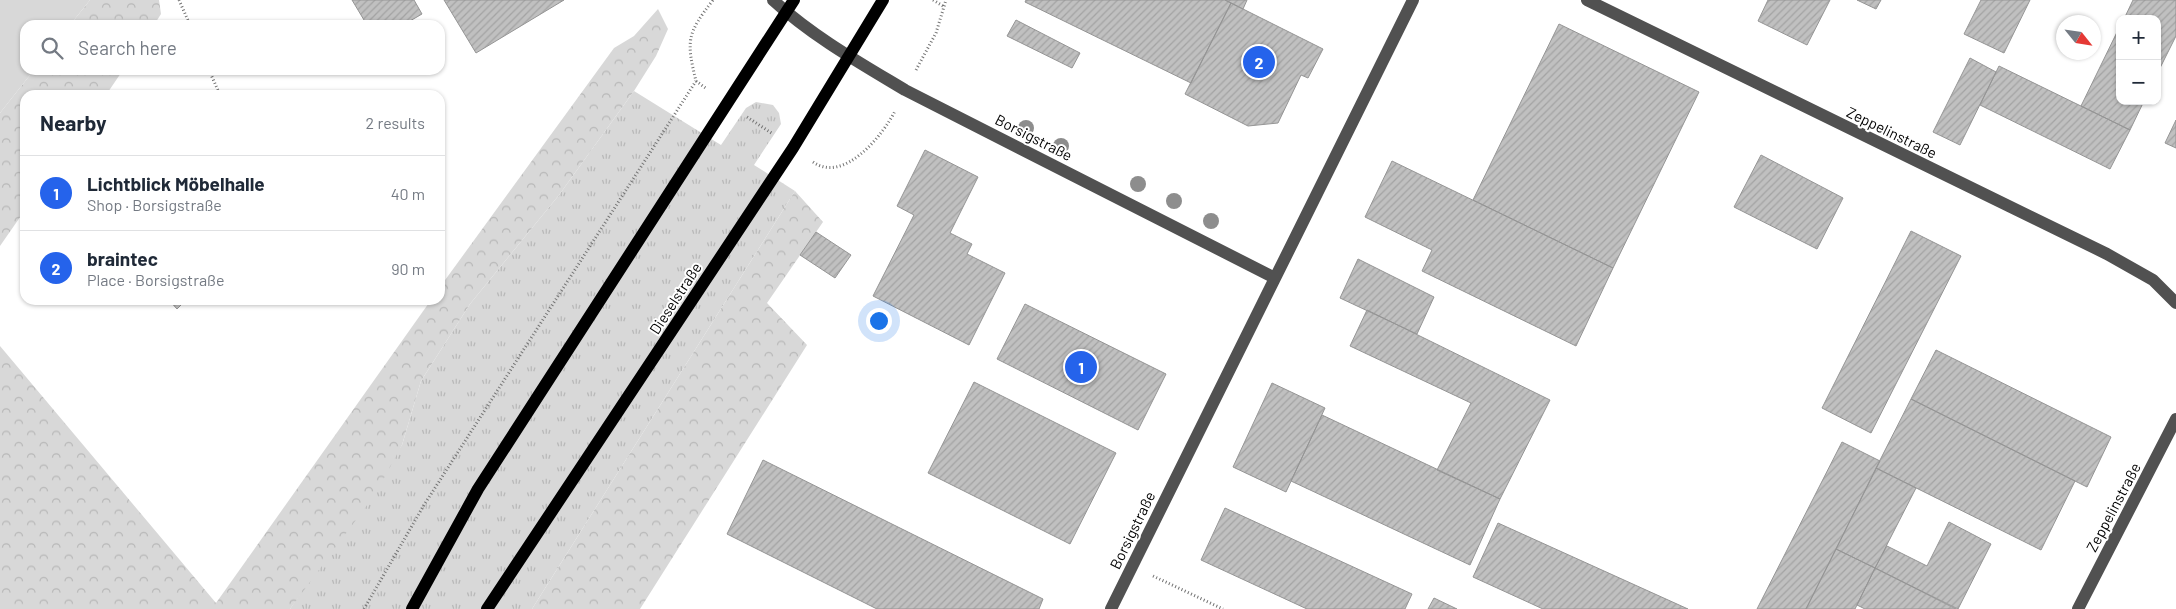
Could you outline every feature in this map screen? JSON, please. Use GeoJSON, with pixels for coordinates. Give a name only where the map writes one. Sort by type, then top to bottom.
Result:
{"type":"FeatureCollection","features":[{"type":"Feature","properties":{"kind":"main road"},"geometry":{"type":"LineString","coordinates":[[412,609],[478,489],[794,0]]}},
{"type":"Feature","properties":{"kind":"main road","name":"Dieselstraße"},"geometry":{"type":"LineString","coordinates":[[488,609],[782,165],[883,0]]}},
{"type":"Feature","properties":{"kind":"street","name":"Borsigstraße"},"geometry":{"type":"LineString","coordinates":[[773,0],[786,12],[849,56],[905,90],[1274,278]]}},
{"type":"Feature","properties":{"kind":"street","name":"Borsigstraße"},"geometry":{"type":"LineString","coordinates":[[1112,609],[1413,0]]}},
{"type":"Feature","properties":{"kind":"street","name":"Zeppelinstraße"},"geometry":{"type":"LineString","coordinates":[[1586,0],[2107,254],[2153,280],[2175,300]]}},
{"type":"Feature","properties":{"kind":"street","name":"Zeppelinstraße"},"geometry":{"type":"LineString","coordinates":[[2078,609],[2176,419]]}},
{"type":"Feature","properties":{"kind":"path"},"geometry":{"type":"LineString","coordinates":[[179,0],[188,20]]}},
{"type":"Feature","properties":{"kind":"path"},"geometry":{"type":"LineString","coordinates":[[364,609],[424,505],[696,81],[688,52],[691,32],[713,0]]}},
{"type":"Feature","properties":{"kind":"path"},"geometry":{"type":"LineString","coordinates":[[933,0],[943,6],[946,0]]}},
{"type":"Feature","properties":{"kind":"path"},"geometry":{"type":"LineString","coordinates":[[212,75],[218,90]]}},
{"type":"Feature","properties":{"kind":"path"},"geometry":{"type":"LineString","coordinates":[[1132,567],[1166,581],[1222,609]]}},
{"type":"Feature","properties":{"kind":"green space"},"geometry":{"type":"Polygon","coordinates":[[[0,0],[90,0],[74,20],[20,20],[20,75],[30,75],[0,113],[0,0]]]}},
{"type":"Feature","properties":{"kind":"green space"},"geometry":{"type":"Polygon","coordinates":[[[90,0],[159,0],[161,14],[157,20],[74,20],[90,0]]]}},
{"type":"Feature","properties":{"kind":"green space"},"geometry":{"type":"Polygon","coordinates":[[[658,9],[668,29],[656,56],[634,91],[559,195],[470,304],[421,381],[402,445],[376,493],[290,609],[0,609],[0,346],[216,603],[427,305],[445,305],[445,280],[614,48],[634,36],[658,9]]]}},
{"type":"Feature","properties":{"kind":"green space"},"geometry":{"type":"Polygon","coordinates":[[[30,75],[120,75],[109,90],[20,90],[20,217],[0,246],[0,113],[30,75]]]}},
{"type":"Feature","properties":{"kind":"green space"},"geometry":{"type":"Polygon","coordinates":[[[634,91],[721,145],[746,108],[756,102],[773,105],[779,113],[781,124],[754,165],[795,191],[532,609],[290,609],[402,445],[421,381],[470,304],[559,195],[634,91]]]}},
{"type":"Feature","properties":{"kind":"green space"},"geometry":{"type":"Polygon","coordinates":[[[795,191],[823,222],[767,303],[807,345],[640,609],[532,609],[795,191]]]}},
{"type":"Feature","properties":{"kind":"building"},"geometry":{"type":"Polygon","coordinates":[[[352,0],[414,0],[422,14],[412,20],[364,20],[352,0]]]}},
{"type":"Feature","properties":{"kind":"building"},"geometry":{"type":"Polygon","coordinates":[[[444,0],[564,0],[476,53],[444,0]]]}},
{"type":"Feature","properties":{"kind":"building"},"geometry":{"type":"Polygon","coordinates":[[[1026,0],[1225,0],[1231,3],[1191,83],[1025,2],[1026,0]]]}},
{"type":"Feature","properties":{"kind":"building"},"geometry":{"type":"Polygon","coordinates":[[[1225,0],[1247,0],[1243,9],[1225,0]]]}},
{"type":"Feature","properties":{"kind":"building"},"geometry":{"type":"Polygon","coordinates":[[[1768,0],[1830,0],[1807,45],[1758,21],[1768,0]]]}},
{"type":"Feature","properties":{"kind":"building"},"geometry":{"type":"Polygon","coordinates":[[[1857,0],[1881,0],[1876,9],[1857,0]]]}},
{"type":"Feature","properties":{"kind":"building"},"geometry":{"type":"Polygon","coordinates":[[[1981,0],[2030,0],[2004,53],[1964,34],[1981,0]]]}},
{"type":"Feature","properties":{"kind":"building"},"geometry":{"type":"Polygon","coordinates":[[[2133,0],[2176,0],[2176,36],[2161,66],[2161,15],[2126,15],[2133,0]]]}},
{"type":"Feature","properties":{"kind":"building"},"geometry":{"type":"Polygon","coordinates":[[[1231,3],[1323,49],[1308,78],[1301,75],[1278,123],[1248,126],[1185,94],[1231,3]]]}},
{"type":"Feature","properties":{"kind":"building"},"geometry":{"type":"Polygon","coordinates":[[[1016,20],[1080,53],[1072,68],[1007,36],[1016,20]]]}},
{"type":"Feature","properties":{"kind":"building"},"geometry":{"type":"Polygon","coordinates":[[[1559,24],[1699,92],[1613,268],[1473,200],[1559,24]]]}},
{"type":"Feature","properties":{"kind":"building"},"geometry":{"type":"Polygon","coordinates":[[[2116,34],[2116,105],[2142,105],[2130,130],[2081,106],[2116,34]]]}},
{"type":"Feature","properties":{"kind":"building"},"geometry":{"type":"Polygon","coordinates":[[[1970,58],[1996,72],[1960,145],[1933,132],[1970,58]]]}},
{"type":"Feature","properties":{"kind":"building"},"geometry":{"type":"Polygon","coordinates":[[[1999,66],[2130,130],[2110,169],[1980,105],[1999,66]]]}},
{"type":"Feature","properties":{"kind":"building"},"geometry":{"type":"Polygon","coordinates":[[[2176,120],[2176,148],[2165,143],[2176,120]]]}},
{"type":"Feature","properties":{"kind":"building"},"geometry":{"type":"Polygon","coordinates":[[[925,150],[978,177],[950,233],[972,244],[967,254],[1005,273],[969,345],[873,296],[914,215],[897,206],[925,150]]]}},
{"type":"Feature","properties":{"kind":"building"},"geometry":{"type":"Polygon","coordinates":[[[1761,155],[1843,198],[1817,249],[1734,207],[1761,155]]]}},
{"type":"Feature","properties":{"kind":"building"},"geometry":{"type":"Polygon","coordinates":[[[1392,161],[1613,268],[1576,346],[1422,271],[1432,250],[1365,217],[1392,161]]]}},
{"type":"Feature","properties":{"kind":"building"},"geometry":{"type":"Polygon","coordinates":[[[1911,231],[1961,256],[1871,433],[1822,408],[1911,231]]]}},
{"type":"Feature","properties":{"kind":"building"},"geometry":{"type":"Polygon","coordinates":[[[816,232],[851,255],[835,278],[800,255],[816,232]]]}},
{"type":"Feature","properties":{"kind":"building"},"geometry":{"type":"Polygon","coordinates":[[[1358,259],[1434,297],[1417,334],[1340,298],[1358,259]]]}},
{"type":"Feature","properties":{"kind":"building"},"geometry":{"type":"Polygon","coordinates":[[[1025,304],[1166,374],[1138,430],[997,359],[1025,304]]]}},
{"type":"Feature","properties":{"kind":"building"},"geometry":{"type":"Polygon","coordinates":[[[1367,310],[1550,400],[1500,499],[1437,470],[1471,403],[1350,346],[1367,310]]]}},
{"type":"Feature","properties":{"kind":"building"},"geometry":{"type":"Polygon","coordinates":[[[1936,350],[2111,437],[2087,487],[1911,399],[1936,350]]]}},
{"type":"Feature","properties":{"kind":"building"},"geometry":{"type":"Polygon","coordinates":[[[974,382],[1116,453],[1070,544],[928,473],[974,382]]]}},
{"type":"Feature","properties":{"kind":"building"},"geometry":{"type":"Polygon","coordinates":[[[1272,383],[1325,408],[1286,492],[1233,467],[1272,383]]]}},
{"type":"Feature","properties":{"kind":"building"},"geometry":{"type":"Polygon","coordinates":[[[1911,399],[2075,481],[2041,550],[1876,468],[1911,399]]]}},
{"type":"Feature","properties":{"kind":"building"},"geometry":{"type":"Polygon","coordinates":[[[1322,415],[1500,499],[1470,565],[1291,481],[1322,415]]]}},
{"type":"Feature","properties":{"kind":"building"},"geometry":{"type":"Polygon","coordinates":[[[1842,442],[1880,461],[1806,609],[1757,609],[1842,442]]]}},
{"type":"Feature","properties":{"kind":"building"},"geometry":{"type":"Polygon","coordinates":[[[763,460],[1043,599],[1039,609],[877,609],[727,534],[763,460]]]}},
{"type":"Feature","properties":{"kind":"building"},"geometry":{"type":"Polygon","coordinates":[[[1876,468],[1916,488],[1875,568],[1836,549],[1876,468]]]}},
{"type":"Feature","properties":{"kind":"building"},"geometry":{"type":"Polygon","coordinates":[[[1225,508],[1412,594],[1405,609],[1307,609],[1201,560],[1225,508]]]}},
{"type":"Feature","properties":{"kind":"building"},"geometry":{"type":"Polygon","coordinates":[[[1949,522],[1991,544],[1958,609],[1875,568],[1887,546],[1927,566],[1949,522]]]}},
{"type":"Feature","properties":{"kind":"building"},"geometry":{"type":"Polygon","coordinates":[[[1498,523],[1688,609],[1543,609],[1473,577],[1498,523]]]}},
{"type":"Feature","properties":{"kind":"building"},"geometry":{"type":"Polygon","coordinates":[[[1836,549],[1875,568],[1855,609],[1806,609],[1836,549]]]}},
{"type":"Feature","properties":{"kind":"building"},"geometry":{"type":"Polygon","coordinates":[[[1875,568],[1956,609],[1865,609],[1857,605],[1875,568]]]}},
{"type":"Feature","properties":{"kind":"building"},"geometry":{"type":"Polygon","coordinates":[[[1434,598],[1457,609],[1428,609],[1434,598]]]}},
{"type":"Feature","properties":{"kind":"place","name":"braintec"},"geometry":{"type":"Point","coordinates":[1259,62]}},
{"type":"Feature","properties":{"kind":"place","name":"Lichtblick Möbelhalle"},"geometry":{"type":"Point","coordinates":[1081,367]}}]}
